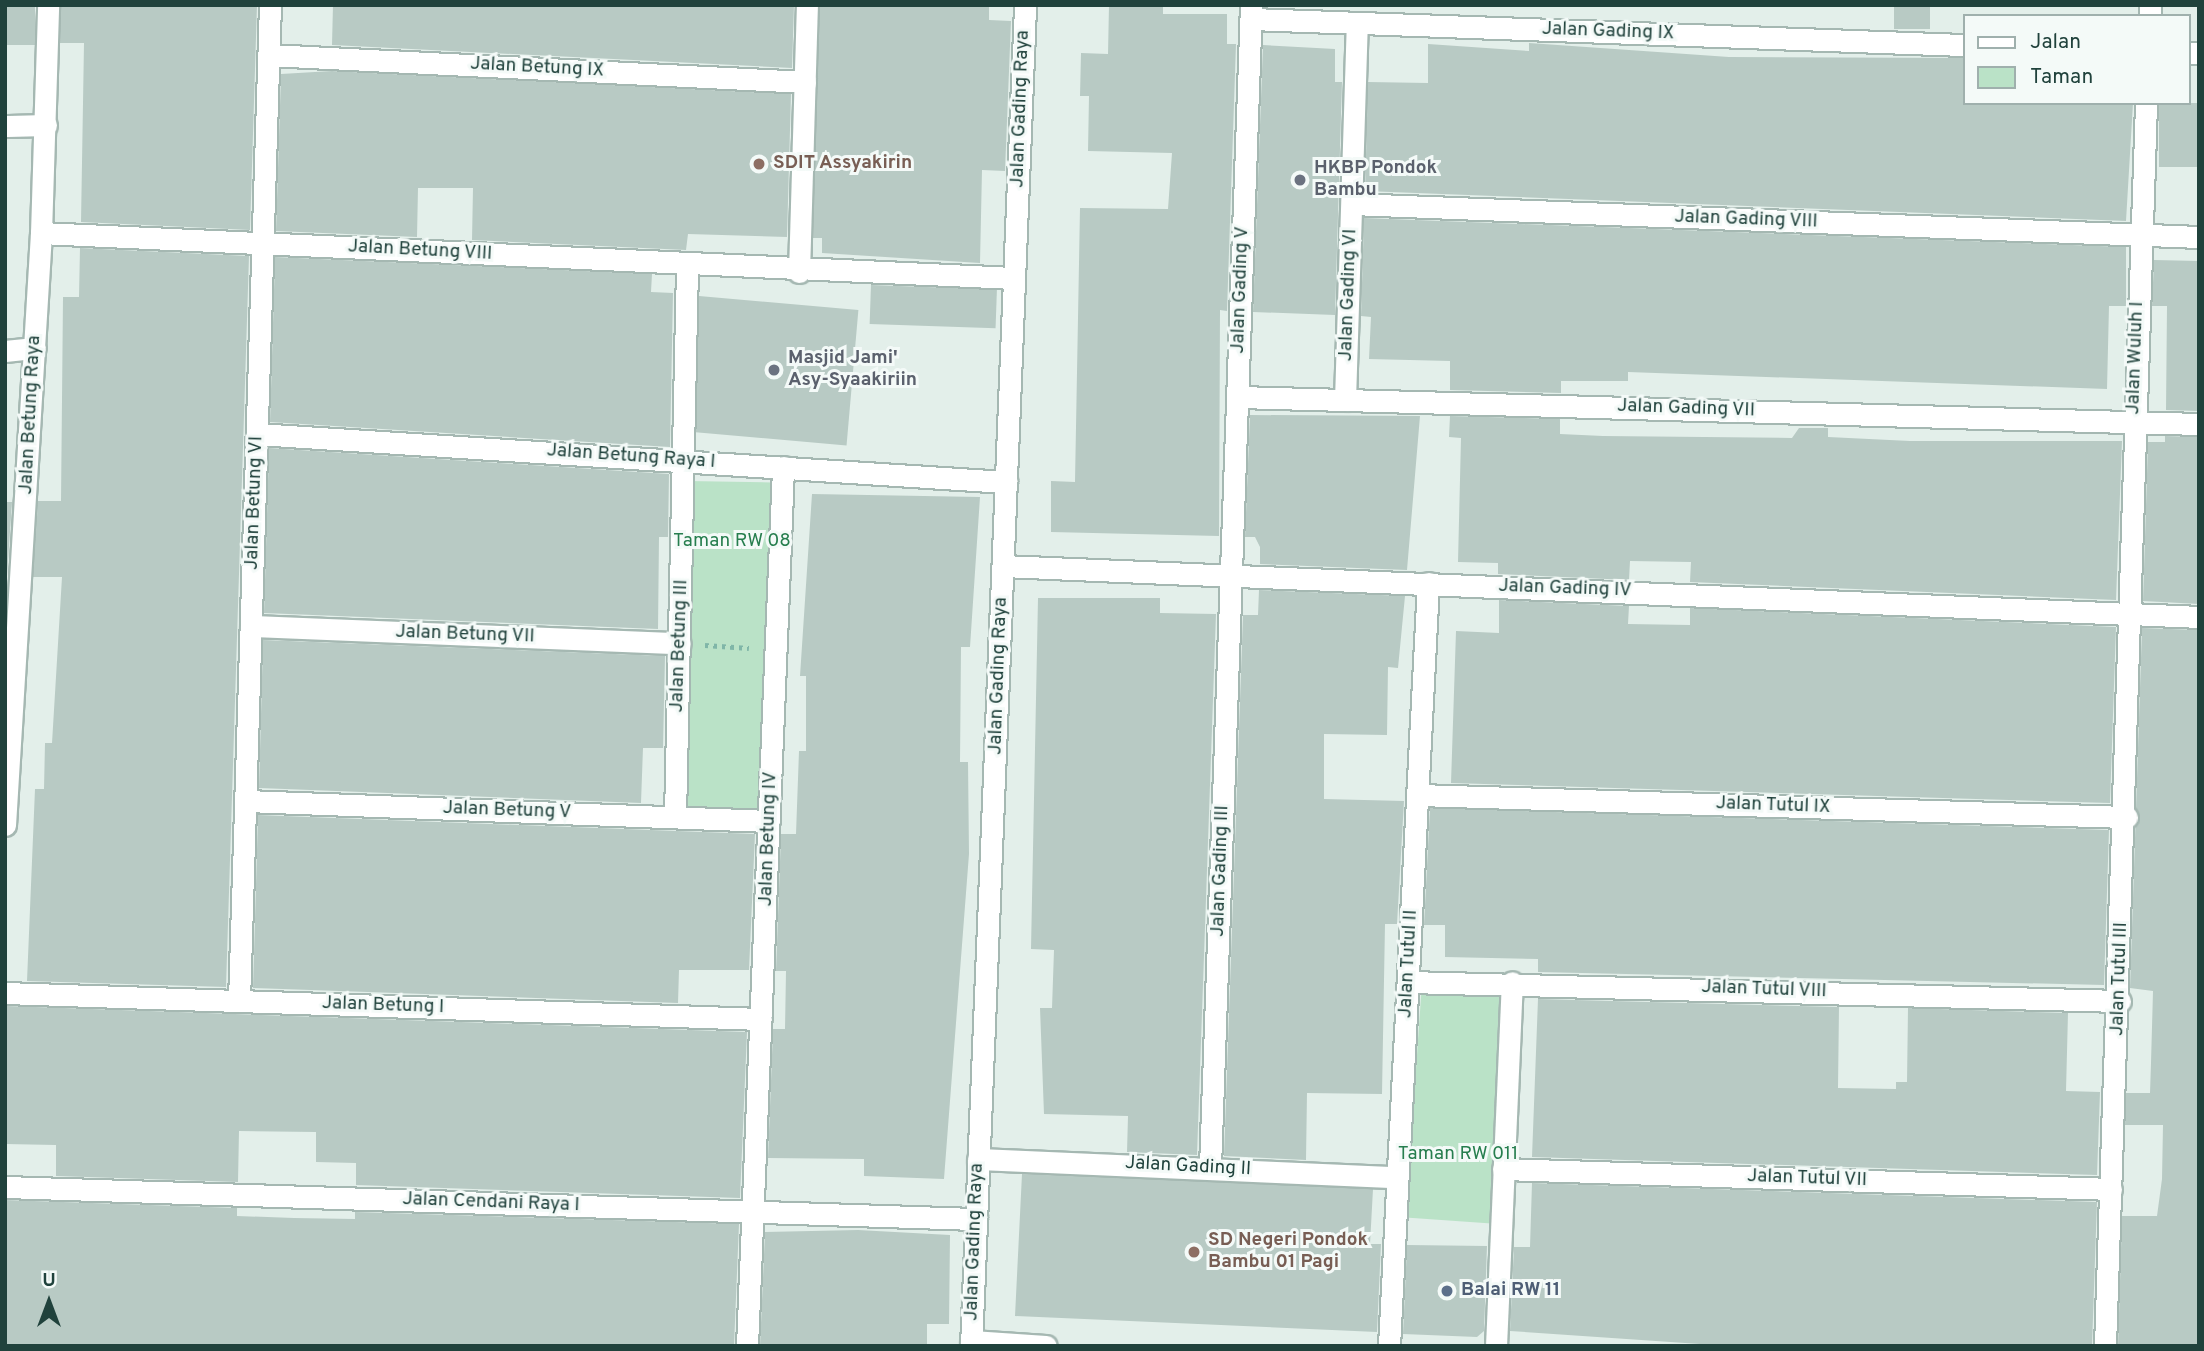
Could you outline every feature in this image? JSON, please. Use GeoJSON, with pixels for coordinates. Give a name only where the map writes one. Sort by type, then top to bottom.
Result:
{"type":"FeatureCollection","features":[{"type":"Feature","properties":{"kind":"street","name":"Jalan Betung Raya"},"geometry":{"type":"LineString","coordinates":[[5,825],[11,678],[35,348],[46,125],[48,5]]}},
{"type":"Feature","properties":{"kind":"street","name":"Jalan Betung VI"},"geometry":{"type":"LineString","coordinates":[[239,1001],[270,5]]}},
{"type":"Feature","properties":{"kind":"street"},"geometry":{"type":"LineString","coordinates":[[799,272],[807,5]]}},
{"type":"Feature","properties":{"kind":"street","name":"Jalan Gading Raya"},"geometry":{"type":"LineString","coordinates":[[971,1344],[1025,5]]}},
{"type":"Feature","properties":{"kind":"street","name":"Jalan Gading IX"},"geometry":{"type":"LineString","coordinates":[[1251,12],[1357,23],[1962,45]]}},
{"type":"Feature","properties":{"kind":"street","name":"Jalan Gading V"},"geometry":{"type":"LineString","coordinates":[[1231,574],[1251,12]]}},
{"type":"Feature","properties":{"kind":"street","name":"Jalan Gading VI"},"geometry":{"type":"LineString","coordinates":[[1345,400],[1357,23]]}},
{"type":"Feature","properties":{"kind":"street","name":"Jalan Betung IX"},"geometry":{"type":"LineString","coordinates":[[269,55],[805,82]]}},
{"type":"Feature","properties":{"kind":"street","name":"Jalan Wuluh I"},"geometry":{"type":"LineString","coordinates":[[2127,612],[2146,105]]}},
{"type":"Feature","properties":{"kind":"street"},"geometry":{"type":"LineString","coordinates":[[5,126],[46,125]]}},
{"type":"Feature","properties":{"kind":"street","name":"Jalan Gading VIII"},"geometry":{"type":"LineString","coordinates":[[1352,204],[2199,237]]}},
{"type":"Feature","properties":{"kind":"street","name":"Jalan Betung VIII"},"geometry":{"type":"LineString","coordinates":[[41,233],[799,272],[1014,278]]}},
{"type":"Feature","properties":{"kind":"street","name":"Jalan Betung III"},"geometry":{"type":"LineString","coordinates":[[675,817],[685,460],[687,265]]}},
{"type":"Feature","properties":{"kind":"street"},"geometry":{"type":"LineString","coordinates":[[5,351],[35,348]]}},
{"type":"Feature","properties":{"kind":"street","name":"Jalan Gading VII"},"geometry":{"type":"LineString","coordinates":[[1238,397],[2199,424]]}},
{"type":"Feature","properties":{"kind":"street","name":"Jalan Betung Raya I"},"geometry":{"type":"LineString","coordinates":[[257,434],[1006,482]]}},
{"type":"Feature","properties":{"kind":"street","name":"Jalan Betung IV"},"geometry":{"type":"LineString","coordinates":[[747,1346],[783,467]]}},
{"type":"Feature","properties":{"kind":"street","name":"Jalan Gading IV"},"geometry":{"type":"LineString","coordinates":[[1003,566],[2199,617]]}},
{"type":"Feature","properties":{"kind":"street","name":"Jalan Gading III"},"geometry":{"type":"LineString","coordinates":[[1210,1167],[1231,574]]}},
{"type":"Feature","properties":{"kind":"street","name":"Jalan Tutul II"},"geometry":{"type":"LineString","coordinates":[[1389,1346],[1428,583]]}},
{"type":"Feature","properties":{"kind":"street","name":"Jalan Tutul III"},"geometry":{"type":"LineString","coordinates":[[2105,1346],[2127,817],[2127,612]]}},
{"type":"Feature","properties":{"kind":"street","name":"Jalan Betung VII"},"geometry":{"type":"LineString","coordinates":[[251,626],[680,643]]}},
{"type":"Feature","properties":{"kind":"street","name":"Jalan Tutul IX"},"geometry":{"type":"LineString","coordinates":[[1418,795],[2127,817]]}},
{"type":"Feature","properties":{"kind":"street","name":"Jalan Betung V"},"geometry":{"type":"LineString","coordinates":[[246,801],[769,821]]}},
{"type":"Feature","properties":{"kind":"street","name":"Jalan Tutul VIII"},"geometry":{"type":"LineString","coordinates":[[1408,982],[1512,982],[2120,1001]]}},
{"type":"Feature","properties":{"kind":"street"},"geometry":{"type":"LineString","coordinates":[[1496,1346],[1512,982]]}},
{"type":"Feature","properties":{"kind":"street","name":"Jalan Betung I"},"geometry":{"type":"LineString","coordinates":[[5,993],[761,1019]]}},
{"type":"Feature","properties":{"kind":"street","name":"Jalan Gading II"},"geometry":{"type":"LineString","coordinates":[[978,1159],[1210,1167],[1397,1178]]}},
{"type":"Feature","properties":{"kind":"street","name":"Jalan Tutul VII"},"geometry":{"type":"LineString","coordinates":[[1503,1169],[2111,1189]]}},
{"type":"Feature","properties":{"kind":"street","name":"Jalan Cendani Raya I"},"geometry":{"type":"LineString","coordinates":[[5,1187],[976,1219]]}},
{"type":"Feature","properties":{"kind":"street"},"geometry":{"type":"LineString","coordinates":[[971,1344],[1046,1346]]}},
{"type":"Feature","properties":{"kind":"path"},"geometry":{"type":"LineString","coordinates":[[680,643],[776,650]]}},
{"type":"Feature","properties":{"kind":"green space","name":"Taman RW 08"},"geometry":{"type":"Polygon","coordinates":[[[687,481],[781,483],[775,814],[681,812],[687,481]]]}},
{"type":"Feature","properties":{"kind":"green space","name":"Taman RW 011"},"geometry":{"type":"Polygon","coordinates":[[[1422,983],[1508,989],[1491,1223],[1406,1217],[1422,983]]]}},
{"type":"Feature","properties":{"kind":"building"},"geometry":{"type":"Polygon","coordinates":[[[5,5],[35,5],[35,45],[5,45],[5,5]]]}},
{"type":"Feature","properties":{"kind":"building"},"geometry":{"type":"Polygon","coordinates":[[[61,5],[257,5],[250,230],[81,222],[84,43],[60,43],[61,5]]]}},
{"type":"Feature","properties":{"kind":"building"},"geometry":{"type":"Polygon","coordinates":[[[333,5],[794,5],[792,68],[332,45],[333,5]]]}},
{"type":"Feature","properties":{"kind":"building"},"geometry":{"type":"Polygon","coordinates":[[[820,5],[989,5],[989,20],[1011,21],[1005,171],[982,170],[980,263],[822,253],[822,238],[813,238],[820,5]]]}},
{"type":"Feature","properties":{"kind":"building"},"geometry":{"type":"Polygon","coordinates":[[[1109,5],[1163,5],[1163,14],[1227,14],[1227,44],[1236,44],[1227,311],[1220,310],[1219,536],[1051,532],[1051,481],[1075,482],[1080,208],[1168,209],[1172,153],[1088,151],[1089,96],[1080,96],[1081,53],[1108,54],[1109,5]]]}},
{"type":"Feature","properties":{"kind":"building"},"geometry":{"type":"Polygon","coordinates":[[[1894,5],[1930,5],[1930,29],[1894,29],[1894,5]]]}},
{"type":"Feature","properties":{"kind":"building"},"geometry":{"type":"Polygon","coordinates":[[[1529,43],[1729,57],[1962,58],[1962,105],[2133,105],[2126,221],[1365,191],[1368,82],[1428,83],[1428,44],[1529,51],[1529,43]]]}},
{"type":"Feature","properties":{"kind":"building","name":"HKBP Pondok Bambu"},"geometry":{"type":"Polygon","coordinates":[[[1263,45],[1335,49],[1335,82],[1342,82],[1335,315],[1253,312],[1263,45]]]}},
{"type":"Feature","properties":{"kind":"building"},"geometry":{"type":"Polygon","coordinates":[[[332,71],[791,94],[787,237],[688,234],[686,250],[472,240],[473,188],[418,188],[417,237],[276,231],[281,74],[332,71]]]}},
{"type":"Feature","properties":{"kind":"building"},"geometry":{"type":"Polygon","coordinates":[[[2199,103],[2199,167],[2159,167],[2159,105],[2199,103]]]}},
{"type":"Feature","properties":{"kind":"building"},"geometry":{"type":"Polygon","coordinates":[[[1364,218],[2126,247],[2126,306],[2109,306],[2107,389],[1628,372],[1628,381],[1561,381],[1561,393],[1450,390],[1450,361],[1369,359],[1371,317],[1361,316],[1364,218]]]}},
{"type":"Feature","properties":{"kind":"building"},"geometry":{"type":"Polygon","coordinates":[[[80,248],[249,256],[226,987],[27,981],[35,789],[44,789],[45,743],[52,743],[62,577],[33,577],[38,501],[61,501],[63,297],[79,297],[80,248]]]}},
{"type":"Feature","properties":{"kind":"building"},"geometry":{"type":"Polygon","coordinates":[[[275,257],[652,274],[651,292],[673,293],[670,447],[270,422],[275,257]]]}},
{"type":"Feature","properties":{"kind":"building"},"geometry":{"type":"Polygon","coordinates":[[[2154,260],[2199,261],[2199,411],[2166,410],[2167,306],[2152,306],[2154,260]]]}},
{"type":"Feature","properties":{"kind":"building"},"geometry":{"type":"Polygon","coordinates":[[[871,285],[997,289],[996,328],[870,324],[871,285]]]}},
{"type":"Feature","properties":{"kind":"building","name":"Masjid Jami' Asy-Syaakiriin"},"geometry":{"type":"Polygon","coordinates":[[[699,296],[858,310],[847,445],[687,431],[699,296]]]}},
{"type":"Feature","properties":{"kind":"building"},"geometry":{"type":"Polygon","coordinates":[[[1250,415],[1420,416],[1407,570],[1260,564],[1260,547],[1255,537],[1245,537],[1250,415]]]}},
{"type":"Feature","properties":{"kind":"building"},"geometry":{"type":"Polygon","coordinates":[[[1450,416],[1560,419],[1560,434],[1603,436],[1792,438],[1799,428],[1828,428],[1828,437],[1910,441],[2122,441],[2116,600],[1690,582],[1691,562],[1630,561],[1629,580],[1498,574],[1498,563],[1458,562],[1461,438],[1449,437],[1450,416]]]}},
{"type":"Feature","properties":{"kind":"building"},"geometry":{"type":"Polygon","coordinates":[[[2165,436],[2199,437],[2199,604],[2143,601],[2148,442],[2165,442],[2165,436]]]}},
{"type":"Feature","properties":{"kind":"building"},"geometry":{"type":"Polygon","coordinates":[[[269,448],[669,474],[668,537],[659,537],[658,629],[264,613],[269,448]]]}},
{"type":"Feature","properties":{"kind":"building"},"geometry":{"type":"Polygon","coordinates":[[[812,494],[980,497],[970,647],[961,647],[960,762],[968,762],[969,854],[944,1179],[864,1176],[864,1159],[768,1158],[773,1029],[785,1029],[786,971],[776,971],[781,834],[796,834],[799,751],[806,751],[806,676],[800,676],[812,494]]]}},
{"type":"Feature","properties":{"kind":"building"},"geometry":{"type":"Polygon","coordinates":[[[5,502],[12,502],[7,576],[5,576],[5,502]]]}},
{"type":"Feature","properties":{"kind":"building"},"geometry":{"type":"Polygon","coordinates":[[[1259,590],[1405,596],[1398,668],[1388,667],[1387,735],[1324,734],[1324,799],[1404,801],[1397,924],[1385,924],[1382,1094],[1307,1093],[1306,1160],[1224,1156],[1243,615],[1258,615],[1259,590]]]}},
{"type":"Feature","properties":{"kind":"building"},"geometry":{"type":"Polygon","coordinates":[[[1038,598],[1160,598],[1160,613],[1216,614],[1197,1155],[1127,1152],[1128,1116],[1044,1114],[1040,1008],[1052,1008],[1054,950],[1031,949],[1038,598]]]}},
{"type":"Feature","properties":{"kind":"building"},"geometry":{"type":"Polygon","coordinates":[[[1499,600],[1629,606],[1628,624],[1690,625],[1690,608],[2116,627],[2110,803],[1451,783],[1456,631],[1499,633],[1499,600]]]}},
{"type":"Feature","properties":{"kind":"building"},"geometry":{"type":"Polygon","coordinates":[[[2142,628],[2199,630],[2199,1346],[2118,1346],[2122,1216],[2157,1216],[2162,1179],[2163,1125],[2125,1125],[2126,1093],[2150,1093],[2153,991],[2130,988],[2142,628]]]}},
{"type":"Feature","properties":{"kind":"building"},"geometry":{"type":"Polygon","coordinates":[[[263,640],[665,656],[663,748],[643,748],[641,803],[259,788],[263,640]]]}},
{"type":"Feature","properties":{"kind":"building"},"geometry":{"type":"Polygon","coordinates":[[[1430,808],[2109,830],[2104,985],[1538,972],[1538,959],[1445,957],[1445,925],[1424,925],[1430,808]]]}},
{"type":"Feature","properties":{"kind":"building"},"geometry":{"type":"Polygon","coordinates":[[[258,815],[755,834],[749,970],[679,970],[678,1003],[253,988],[258,815]]]}},
{"type":"Feature","properties":{"kind":"building"},"geometry":{"type":"Polygon","coordinates":[[[1538,999],[1839,1007],[1838,1088],[1896,1089],[1896,1082],[1907,1082],[1908,1008],[2068,1013],[2066,1091],[2100,1092],[2097,1175],[1532,1157],[1538,999]]]}},
{"type":"Feature","properties":{"kind":"building"},"geometry":{"type":"Polygon","coordinates":[[[7,1006],[747,1032],[740,1198],[356,1185],[356,1163],[316,1162],[316,1132],[239,1131],[238,1182],[56,1176],[56,1145],[5,1144],[7,1006]]]}},
{"type":"Feature","properties":{"kind":"building","name":"SD Negeri Pondok Bambu 01 Pagi"},"geometry":{"type":"Polygon","coordinates":[[[1022,1174],[1373,1189],[1370,1244],[1381,1244],[1377,1332],[1015,1316],[1022,1174]]]}},
{"type":"Feature","properties":{"kind":"building"},"geometry":{"type":"Polygon","coordinates":[[[1532,1183],[2097,1202],[2092,1346],[1729,1346],[1510,1331],[1514,1247],[1530,1247],[1532,1183]]]}},
{"type":"Feature","properties":{"kind":"building"},"geometry":{"type":"Polygon","coordinates":[[[5,1200],[237,1208],[237,1216],[294,1218],[355,1219],[355,1212],[739,1224],[734,1346],[5,1346],[5,1200]]]}},
{"type":"Feature","properties":{"kind":"building"},"geometry":{"type":"Polygon","coordinates":[[[858,1230],[950,1235],[949,1324],[927,1324],[927,1346],[760,1346],[765,1232],[858,1230]]]}},
{"type":"Feature","properties":{"kind":"building","name":"Balai RW 11"},"geometry":{"type":"Polygon","coordinates":[[[1407,1245],[1487,1246],[1484,1331],[1477,1337],[1403,1334],[1407,1245]]]}},
{"type":"Feature","properties":{"kind":"place","name":"SDIT Assyakirin"},"geometry":{"type":"Point","coordinates":[759,164]}},
{"type":"Feature","properties":{"kind":"place","name":"HKBP Pondok Bambu"},"geometry":{"type":"Point","coordinates":[1300,180]}},
{"type":"Feature","properties":{"kind":"place","name":"Masjid Jami' Asy-Syaakiriin"},"geometry":{"type":"Point","coordinates":[774,370]}},
{"type":"Feature","properties":{"kind":"place","name":"SD Negeri Pondok Bambu 01 Pagi"},"geometry":{"type":"Point","coordinates":[1194,1252]}},
{"type":"Feature","properties":{"kind":"place","name":"Balai RW 11"},"geometry":{"type":"Point","coordinates":[1447,1291]}}]}
